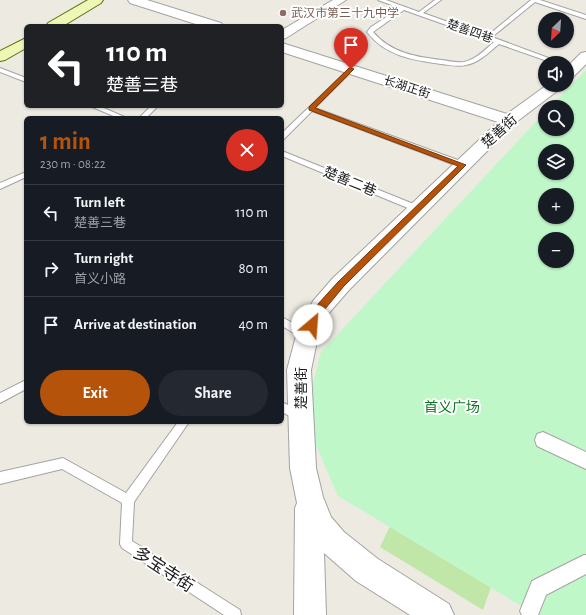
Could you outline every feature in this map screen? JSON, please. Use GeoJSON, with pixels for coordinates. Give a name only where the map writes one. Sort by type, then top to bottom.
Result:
{"type":"FeatureCollection","features":[{"type":"Feature","properties":{"kind":"main road"},"geometry":{"type":"LineString","coordinates":[[56,24],[97,0]]}},
{"type":"Feature","properties":{"kind":"main road"},"geometry":{"type":"LineString","coordinates":[[0,57],[24,43]]}},
{"type":"Feature","properties":{"kind":"street"},"geometry":{"type":"LineString","coordinates":[[134,0],[210,24]]}},
{"type":"Feature","properties":{"kind":"street"},"geometry":{"type":"LineString","coordinates":[[284,34],[341,0]]}},
{"type":"Feature","properties":{"kind":"street","name":"长湖正街"},"geometry":{"type":"LineString","coordinates":[[284,48],[509,120]]}},
{"type":"Feature","properties":{"kind":"street"},"geometry":{"type":"LineString","coordinates":[[574,66],[586,56]]}},
{"type":"Feature","properties":{"kind":"street","name":"楚善街"},"geometry":{"type":"LineString","coordinates":[[438,615],[367,570],[334,542],[321,527],[309,498],[291,412],[306,336],[321,307],[341,284],[509,120],[547,92]]}},
{"type":"Feature","properties":{"kind":"street"},"geometry":{"type":"LineString","coordinates":[[543,440],[586,461]]}},
{"type":"Feature","properties":{"kind":"street"},"geometry":{"type":"LineString","coordinates":[[309,498],[310,615]]}},
{"type":"Feature","properties":{"kind":"street"},"geometry":{"type":"LineString","coordinates":[[530,611],[539,588],[584,564],[586,565]]}},
{"type":"Feature","properties":{"kind":"lane","name":"楚善四巷"},"geometry":{"type":"LineString","coordinates":[[381,0],[539,56]]}},
{"type":"Feature","properties":{"kind":"lane"},"geometry":{"type":"LineString","coordinates":[[419,14],[438,0]]}},
{"type":"Feature","properties":{"kind":"lane"},"geometry":{"type":"LineString","coordinates":[[488,38],[534,0],[586,17]]}},
{"type":"Feature","properties":{"kind":"lane"},"geometry":{"type":"LineString","coordinates":[[404,8],[373,28],[370,32],[376,40],[393,51],[419,59],[467,64],[498,42]]}},
{"type":"Feature","properties":{"kind":"lane"},"geometry":{"type":"LineString","coordinates":[[284,135],[351,69]]}},
{"type":"Feature","properties":{"kind":"lane"},"geometry":{"type":"LineString","coordinates":[[0,70],[24,79]]}},
{"type":"Feature","properties":{"kind":"lane"},"geometry":{"type":"LineString","coordinates":[[98,108],[119,116]]}},
{"type":"Feature","properties":{"kind":"lane"},"geometry":{"type":"LineString","coordinates":[[144,116],[153,108]]}},
{"type":"Feature","properties":{"kind":"lane"},"geometry":{"type":"LineString","coordinates":[[311,109],[463,165]]}},
{"type":"Feature","properties":{"kind":"lane","name":"楚善二巷"},"geometry":{"type":"LineString","coordinates":[[284,154],[418,209]]}},
{"type":"Feature","properties":{"kind":"lane"},"geometry":{"type":"LineString","coordinates":[[0,186],[24,175]]}},
{"type":"Feature","properties":{"kind":"lane"},"geometry":{"type":"LineString","coordinates":[[284,322],[306,336]]}},
{"type":"Feature","properties":{"kind":"lane"},"geometry":{"type":"LineString","coordinates":[[0,398],[24,385]]}},
{"type":"Feature","properties":{"kind":"lane"},"geometry":{"type":"LineString","coordinates":[[0,478],[63,463],[128,500],[183,424]]}},
{"type":"Feature","properties":{"kind":"lane","name":"多宝寺街"},"geometry":{"type":"LineString","coordinates":[[128,500],[126,544],[235,615]]}},
{"type":"Feature","properties":{"kind":"green space","name":"首义广场"},"geometry":{"type":"Polygon","coordinates":[[[586,70],[586,615],[536,615],[338,496],[315,443],[311,391],[321,352],[538,120],[538,136],[574,136],[574,100],[557,100],[565,92],[574,92],[574,82],[586,70]]]}},
{"type":"Feature","properties":{"kind":"green space"},"geometry":{"type":"Polygon","coordinates":[[[518,509],[483,610],[380,547],[390,526],[518,509]]]}},
{"type":"Feature","properties":{"kind":"place","name":"武汉市第三十九中学"},"geometry":{"type":"Point","coordinates":[283,13]}},
{"type":"Feature","properties":{"kind":"route"},"geometry":{"type":"LineString","coordinates":[[312,325],[321,307],[341,284],[463,165],[311,109],[351,69]]}}]}
